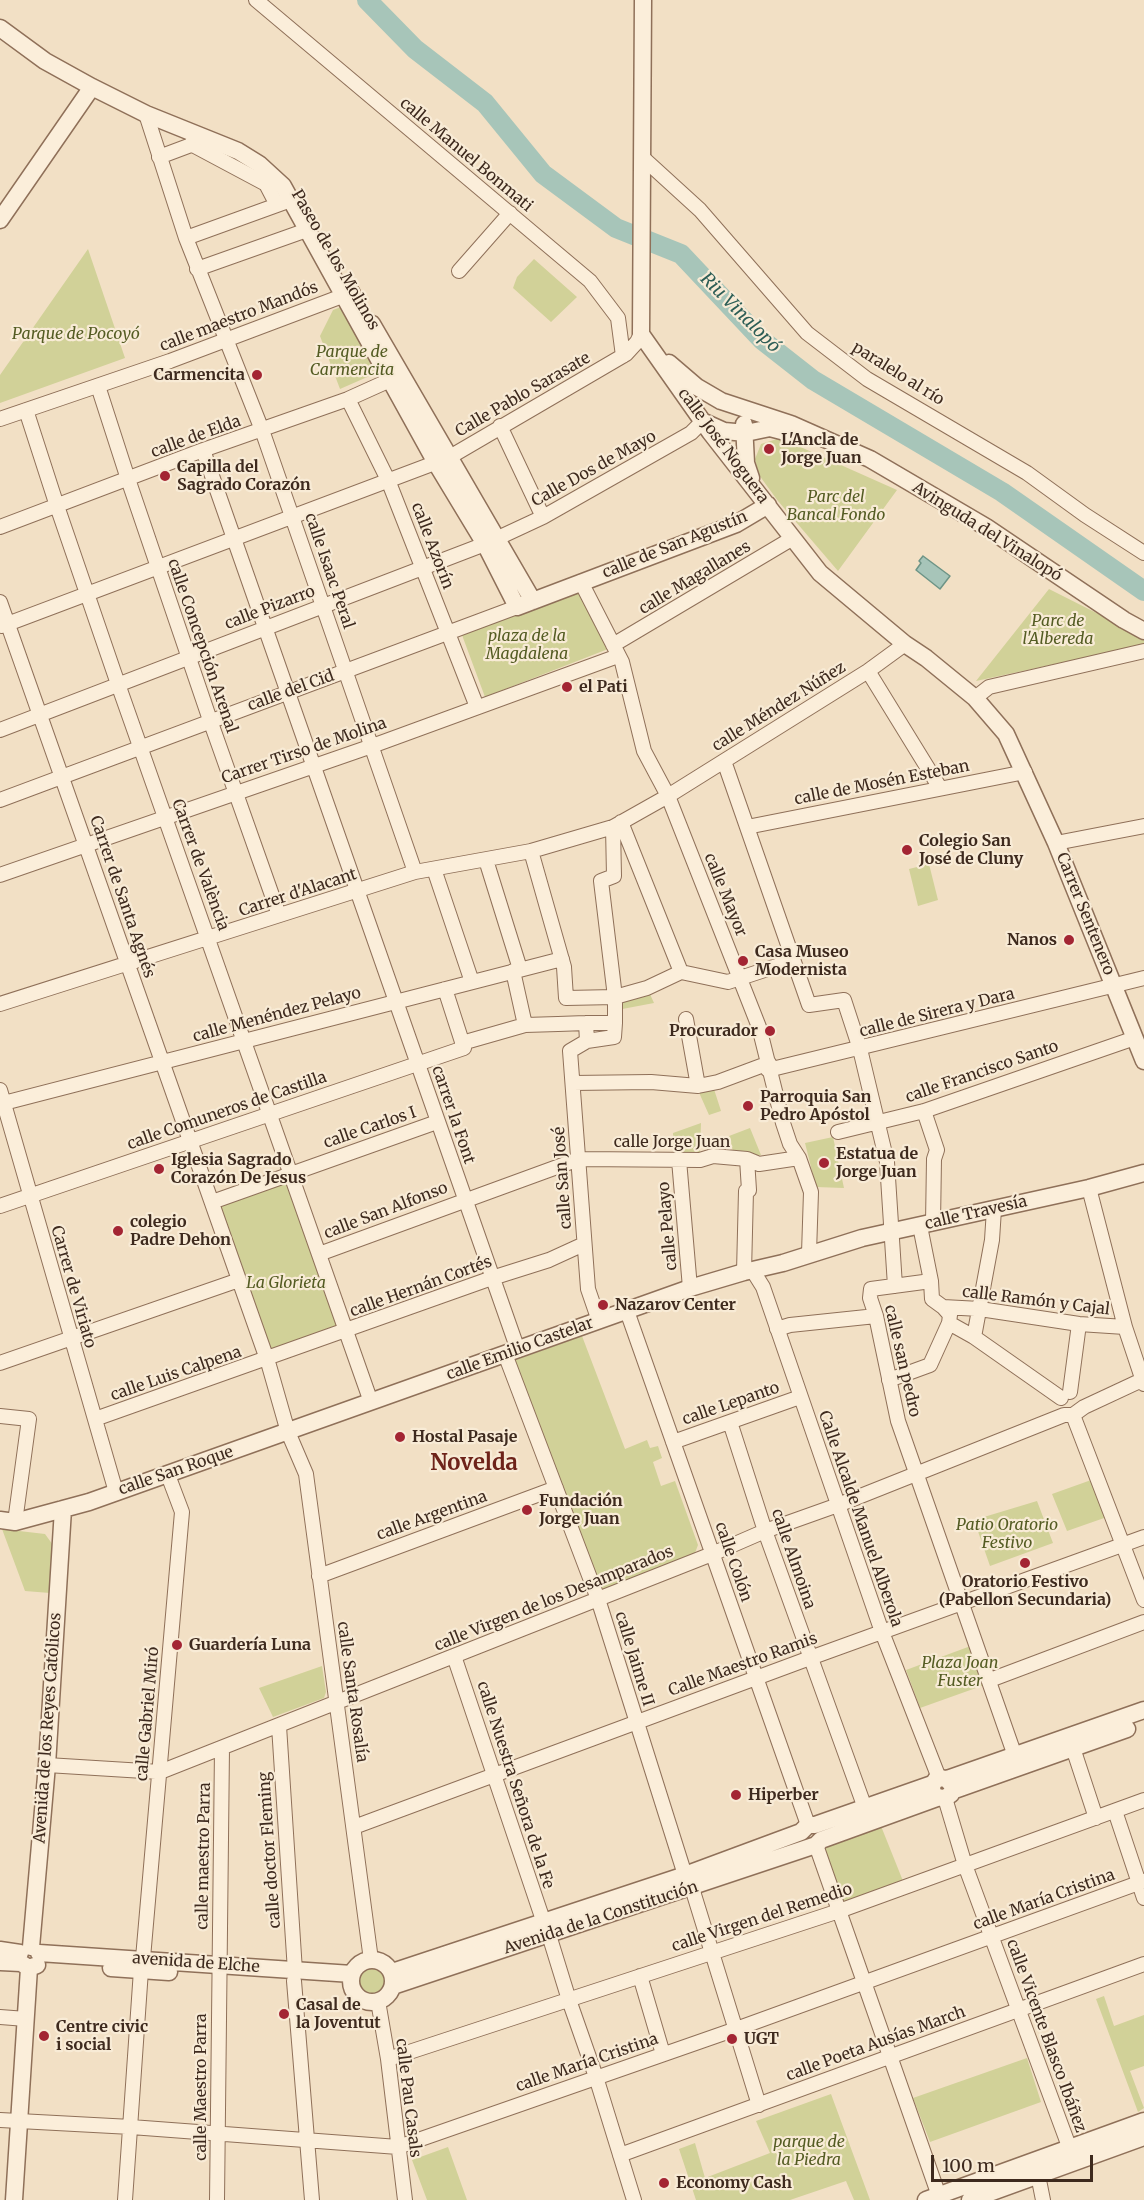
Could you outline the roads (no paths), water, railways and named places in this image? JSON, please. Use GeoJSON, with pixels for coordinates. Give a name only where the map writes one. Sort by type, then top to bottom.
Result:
{"type":"FeatureCollection","features":[{"type":"Feature","properties":{"kind":"street","name":"calle Manuel Bonmati"},"geometry":{"type":"LineString","coordinates":[[256,0],[590,281],[618,318],[624,355]]}},
{"type":"Feature","properties":{"kind":"street"},"geometry":{"type":"LineString","coordinates":[[642,0],[641,328],[669,363],[697,387],[734,406],[791,424],[826,440]]}},
{"type":"Feature","properties":{"kind":"street","name":"Paseo de los Molinos"},"geometry":{"type":"LineString","coordinates":[[0,28],[45,61],[92,87],[146,114],[211,140],[259,164],[283,186],[284,203],[307,230],[348,294]]}},
{"type":"Feature","properties":{"kind":"street"},"geometry":{"type":"LineString","coordinates":[[0,220],[92,87]]}},
{"type":"Feature","properties":{"kind":"street","name":"calle Isaac Peral"},"geometry":{"type":"LineString","coordinates":[[146,114],[197,269],[262,430],[415,872]]}},
{"type":"Feature","properties":{"kind":"street"},"geometry":{"type":"LineString","coordinates":[[159,157],[191,144],[211,140]]}},
{"type":"Feature","properties":{"kind":"street","name":"Paseo de los Molinos"},"geometry":{"type":"LineString","coordinates":[[211,140],[252,150],[284,174],[348,294],[442,460],[491,541],[533,601]]}},
{"type":"Feature","properties":{"kind":"street"},"geometry":{"type":"LineString","coordinates":[[186,238],[284,203],[266,184],[191,144]]}},
{"type":"Feature","properties":{"kind":"street","name":"paralelo al río"},"geometry":{"type":"LineString","coordinates":[[643,158],[700,210],[807,333],[867,379],[1027,473],[1084,515],[1144,553]]}},
{"type":"Feature","properties":{"kind":"street"},"geometry":{"type":"LineString","coordinates":[[459,271],[510,213]]}},
{"type":"Feature","properties":{"kind":"street"},"geometry":{"type":"LineString","coordinates":[[197,269],[307,230]]}},
{"type":"Feature","properties":{"kind":"street","name":"calle maestro Mandós"},"geometry":{"type":"LineString","coordinates":[[0,419],[225,341],[348,294]]}},
{"type":"Feature","properties":{"kind":"street","name":"Calle Pablo Sarasate"},"geometry":{"type":"LineString","coordinates":[[4,625],[442,460],[624,355],[637,342],[641,328]]}},
{"type":"Feature","properties":{"kind":"street","name":"calle José Noguera"},"geometry":{"type":"LineString","coordinates":[[641,328],[658,360],[703,422],[820,573],[905,644],[975,698],[1006,734],[1025,772]]}},
{"type":"Feature","properties":{"kind":"street"},"geometry":{"type":"LineString","coordinates":[[624,355],[641,354],[658,360]]}},
{"type":"Feature","properties":{"kind":"street","name":"calle de Elda"},"geometry":{"type":"LineString","coordinates":[[0,527],[203,450],[348,399],[396,377]]}},
{"type":"Feature","properties":{"kind":"street","name":"calle Concepción Arenal"},"geometry":{"type":"LineString","coordinates":[[98,386],[188,657],[279,915]]}},
{"type":"Feature","properties":{"kind":"street","name":"calle Azorín"},"geometry":{"type":"LineString","coordinates":[[348,399],[388,480],[477,707]]}},
{"type":"Feature","properties":{"kind":"street"},"geometry":{"type":"LineString","coordinates":[[734,406],[719,407],[703,422],[724,431],[746,433],[770,428],[826,440]]}},
{"type":"Feature","properties":{"kind":"street"},"geometry":{"type":"LineString","coordinates":[[734,406],[744,424],[746,463],[754,487]]}},
{"type":"Feature","properties":{"kind":"street","name":"Carrer de València"},"geometry":{"type":"LineString","coordinates":[[26,410],[118,684],[371,1402]]}},
{"type":"Feature","properties":{"kind":"street","name":"Calle Dos de Mayo"},"geometry":{"type":"LineString","coordinates":[[491,541],[543,517],[691,433],[703,422]]}},
{"type":"Feature","properties":{"kind":"street"},"geometry":{"type":"LineString","coordinates":[[500,426],[543,517]]}},
{"type":"Feature","properties":{"kind":"street","name":"Avinguda del Vinalopó"},"geometry":{"type":"LineString","coordinates":[[826,440],[870,459],[986,527],[1124,620],[1144,631]]}},
{"type":"Feature","properties":{"kind":"street","name":"carrer la Font"},"geometry":{"type":"LineString","coordinates":[[203,450],[492,1278],[511,1352]]}},
{"type":"Feature","properties":{"kind":"street","name":"calle de San Agustín"},"geometry":{"type":"LineString","coordinates":[[581,582],[736,524],[768,505]]}},
{"type":"Feature","properties":{"kind":"street","name":"calle Magallanes"},"geometry":{"type":"LineString","coordinates":[[616,651],[793,538]]}},
{"type":"Feature","properties":{"kind":"street","name":"Paseo de los Molinos"},"geometry":{"type":"LineString","coordinates":[[491,541],[517,607]]}},
{"type":"Feature","properties":{"kind":"street","name":"calle Pizarro"},"geometry":{"type":"LineString","coordinates":[[0,730],[491,541]]}},
{"type":"Feature","properties":{"kind":"street","name":"calle del Cid"},"geometry":{"type":"LineString","coordinates":[[0,800],[581,582]]}},
{"type":"Feature","properties":{"kind":"street","name":"calle Mayor"},"geometry":{"type":"LineString","coordinates":[[581,582],[622,662],[644,751],[668,796],[759,1027],[790,1144],[799,1158],[811,1192],[809,1253]]}},
{"type":"Feature","properties":{"kind":"street","name":"Carrer de Santa Agnés"},"geometry":{"type":"LineString","coordinates":[[0,602],[4,625],[63,776],[161,1063],[212,1202]]}},
{"type":"Feature","properties":{"kind":"street","name":"calle Méndez Núñez"},"geometry":{"type":"LineString","coordinates":[[531,851],[617,824],[668,796],[868,671],[905,644]]}},
{"type":"Feature","properties":{"kind":"street","name":"Carrer Tirso de Molina"},"geometry":{"type":"LineString","coordinates":[[0,875],[372,746],[616,651]]}},
{"type":"Feature","properties":{"kind":"street"},"geometry":{"type":"LineString","coordinates":[[975,698],[988,687],[1144,651]]}},
{"type":"Feature","properties":{"kind":"street"},"geometry":{"type":"LineString","coordinates":[[868,671],[940,788]]}},
{"type":"Feature","properties":{"kind":"street"},"geometry":{"type":"LineString","coordinates":[[724,761],[808,1005],[844,1000],[860,1049],[887,1162],[895,1286],[931,1281]]}},
{"type":"Feature","properties":{"kind":"street","name":"calle de Mosén Esteban"},"geometry":{"type":"LineString","coordinates":[[747,827],[1025,772]]}},
{"type":"Feature","properties":{"kind":"street","name":"Carrer Sentenero"},"geometry":{"type":"LineString","coordinates":[[1025,772],[1144,1061]]}},
{"type":"Feature","properties":{"kind":"street"},"geometry":{"type":"LineString","coordinates":[[617,824],[639,868],[681,972]]}},
{"type":"Feature","properties":{"kind":"street"},"geometry":{"type":"LineString","coordinates":[[614,876],[617,824]]}},
{"type":"Feature","properties":{"kind":"street"},"geometry":{"type":"LineString","coordinates":[[1056,843],[1144,826]]}},
{"type":"Feature","properties":{"kind":"street"},"geometry":{"type":"LineString","coordinates":[[531,851],[562,959],[566,998],[615,997],[647,988],[681,972],[728,982],[792,961]]}},
{"type":"Feature","properties":{"kind":"street","name":"Carrer d'Alacant"},"geometry":{"type":"LineString","coordinates":[[0,1004],[415,872],[531,851]]}},
{"type":"Feature","properties":{"kind":"street"},"geometry":{"type":"LineString","coordinates":[[486,860],[516,970],[525,1025]]}},
{"type":"Feature","properties":{"kind":"street"},"geometry":{"type":"LineString","coordinates":[[586,1023],[587,1041],[614,1037],[615,997],[601,881],[639,868]]}},
{"type":"Feature","properties":{"kind":"street"},"geometry":{"type":"LineString","coordinates":[[434,869],[472,982]]}},
{"type":"Feature","properties":{"kind":"street","name":"calle Menéndez Pelayo"},"geometry":{"type":"LineString","coordinates":[[1,1099],[161,1063],[562,959]]}},
{"type":"Feature","properties":{"kind":"street","name":"calle de Sirera y Dara"},"geometry":{"type":"LineString","coordinates":[[573,1083],[651,1083],[698,1086],[768,1067],[860,1049],[1144,978]]}},
{"type":"Feature","properties":{"kind":"street"},"geometry":{"type":"LineString","coordinates":[[445,989],[463,1045]]}},
{"type":"Feature","properties":{"kind":"street"},"geometry":{"type":"LineString","coordinates":[[686,1018],[698,1086]]}},
{"type":"Feature","properties":{"kind":"street","name":"calle Comuneros de Castilla"},"geometry":{"type":"LineString","coordinates":[[0,1206],[417,1063],[492,1033],[525,1025],[615,1023]]}},
{"type":"Feature","properties":{"kind":"street","name":"calle Francisco Santo"},"geometry":{"type":"LineString","coordinates":[[838,1132],[924,1111],[1135,1038]]}},
{"type":"Feature","properties":{"kind":"street","name":"calle San José"},"geometry":{"type":"LineString","coordinates":[[587,1041],[570,1051],[588,1289],[599,1321]]}},
{"type":"Feature","properties":{"kind":"street","name":"Carrer de Viriato"},"geometry":{"type":"LineString","coordinates":[[1,1099],[116,1492]]}},
{"type":"Feature","properties":{"kind":"street"},"geometry":{"type":"LineString","coordinates":[[889,1380],[930,1365],[949,1323],[950,1315],[932,1299],[927,1224],[937,1150],[924,1111]]}},
{"type":"Feature","properties":{"kind":"street","name":"calle Carlos I"},"geometry":{"type":"LineString","coordinates":[[212,1202],[438,1122]]}},
{"type":"Feature","properties":{"kind":"street","name":"calle Jorge Juan"},"geometry":{"type":"LineString","coordinates":[[465,1199],[579,1159],[700,1160],[713,1156],[747,1159],[759,1164],[799,1158]]}},
{"type":"Feature","properties":{"kind":"street"},"geometry":{"type":"LineString","coordinates":[[747,1159],[748,1271]]}},
{"type":"Feature","properties":{"kind":"street","name":"calle Pelayo"},"geometry":{"type":"LineString","coordinates":[[679,1160],[690,1288]]}},
{"type":"Feature","properties":{"kind":"street","name":"calle Travesía"},"geometry":{"type":"LineString","coordinates":[[783,1263],[862,1238],[1089,1188],[1144,1173]]}},
{"type":"Feature","properties":{"kind":"street"},"geometry":{"type":"LineString","coordinates":[[1089,1188],[1125,1327],[1144,1381]]}},
{"type":"Feature","properties":{"kind":"street","name":"calle San Alfonso"},"geometry":{"type":"LineString","coordinates":[[319,1254],[465,1199]]}},
{"type":"Feature","properties":{"kind":"street"},"geometry":{"type":"LineString","coordinates":[[212,1202],[267,1359]]}},
{"type":"Feature","properties":{"kind":"street"},"geometry":{"type":"LineString","coordinates":[[974,1337],[992,1240],[994,1209]]}},
{"type":"Feature","properties":{"kind":"street","name":"calle Hernán Cortés"},"geometry":{"type":"LineString","coordinates":[[267,1359],[492,1278],[549,1260],[584,1244]]}},
{"type":"Feature","properties":{"kind":"street"},"geometry":{"type":"LineString","coordinates":[[764,1287],[770,1272],[783,1263]]}},
{"type":"Feature","properties":{"kind":"street","name":"calle Emilio Castelar"},"geometry":{"type":"LineString","coordinates":[[288,1432],[690,1288],[783,1263]]}},
{"type":"Feature","properties":{"kind":"street","name":"Calle Alcalde Manuel Alberola"},"geometry":{"type":"LineString","coordinates":[[748,1271],[764,1287],[882,1632],[942,1788]]}},
{"type":"Feature","properties":{"kind":"street"},"geometry":{"type":"LineString","coordinates":[[0,1363],[240,1280]]}},
{"type":"Feature","properties":{"kind":"street","name":"calle san pedro"},"geometry":{"type":"LineString","coordinates":[[895,1286],[871,1289],[870,1298],[876,1316],[898,1421],[1016,1756]]}},
{"type":"Feature","properties":{"kind":"street","name":"calle Ramón y Cajal"},"geometry":{"type":"LineString","coordinates":[[943,1307],[980,1309],[1079,1324],[1125,1327]]}},
{"type":"Feature","properties":{"kind":"street","name":"calle Colón"},"geometry":{"type":"LineString","coordinates":[[627,1311],[890,2057],[933,2198]]}},
{"type":"Feature","properties":{"kind":"street"},"geometry":{"type":"LineString","coordinates":[[777,1329],[790,1325],[876,1316]]}},
{"type":"Feature","properties":{"kind":"street"},"geometry":{"type":"LineString","coordinates":[[949,1323],[1065,1395],[1077,1395],[1074,1412],[1144,1600]]}},
{"type":"Feature","properties":{"kind":"street"},"geometry":{"type":"LineString","coordinates":[[1074,1412],[1059,1403],[1065,1395],[1079,1324]]}},
{"type":"Feature","properties":{"kind":"street","name":"calle Jaime II"},"geometry":{"type":"LineString","coordinates":[[511,1352],[556,1488],[598,1599],[713,1952],[759,2105]]}},
{"type":"Feature","properties":{"kind":"street","name":"calle Luis Calpena"},"geometry":{"type":"LineString","coordinates":[[95,1419],[267,1359]]}},
{"type":"Feature","properties":{"kind":"street","name":"calle Santa Rosalía"},"geometry":{"type":"LineString","coordinates":[[267,1359],[288,1432],[306,1474],[371,1960]]}},
{"type":"Feature","properties":{"kind":"street","name":"calle Virgen de los Desamparados"},"geometry":{"type":"LineString","coordinates":[[47,1765],[160,1772],[765,1531],[838,1506],[1074,1412],[1144,1381]]}},
{"type":"Feature","properties":{"kind":"street","name":"calle Lepanto"},"geometry":{"type":"LineString","coordinates":[[673,1442],[800,1397]]}},
{"type":"Feature","properties":{"kind":"street"},"geometry":{"type":"LineString","coordinates":[[0,1416],[29,1419],[7,1521]]}},
{"type":"Feature","properties":{"kind":"street","name":"calle Almoina"},"geometry":{"type":"LineString","coordinates":[[730,1422],[765,1531],[865,1808]]}},
{"type":"Feature","properties":{"kind":"street","name":"calle San Roque"},"geometry":{"type":"LineString","coordinates":[[7,1521],[63,1509],[168,1475],[288,1432]]}},
{"type":"Feature","properties":{"kind":"street","name":"calle Gabriel Miró"},"geometry":{"type":"LineString","coordinates":[[125,2200],[142,1964],[182,1512],[168,1475]]}},
{"type":"Feature","properties":{"kind":"street","name":"calle Argentina"},"geometry":{"type":"LineString","coordinates":[[319,1576],[556,1488]]}},
{"type":"Feature","properties":{"kind":"street","name":"Avenida de los Reyes Católicos"},"geometry":{"type":"LineString","coordinates":[[14,2200],[30,1958],[47,1765],[63,1509]]}},
{"type":"Feature","properties":{"kind":"street","name":"Calle Maestro Ramis"},"geometry":{"type":"LineString","coordinates":[[354,1827],[810,1658],[1144,1538]]}},
{"type":"Feature","properties":{"kind":"street"},"geometry":{"type":"LineString","coordinates":[[990,1680],[1144,1622]]}},
{"type":"Feature","properties":{"kind":"street","name":"calle Nuestra Señora de la Fe"},"geometry":{"type":"LineString","coordinates":[[454,1656],[596,2077],[631,2199]]}},
{"type":"Feature","properties":{"kind":"street","name":"Avenida de la Constitución"},"geometry":{"type":"LineString","coordinates":[[392,1979],[688,1881],[942,1788],[1016,1756],[1144,1710]]}},
{"type":"Feature","properties":{"kind":"street","name":"Avenida de la Constitución"},"geometry":{"type":"LineString","coordinates":[[812,1835],[865,1808],[942,1788],[1073,1748],[1144,1722]]}},
{"type":"Feature","properties":{"kind":"street","name":"calle doctor Fleming"},"geometry":{"type":"LineString","coordinates":[[279,1726],[312,2200]]}},
{"type":"Feature","properties":{"kind":"street","name":"calle maestro Parra"},"geometry":{"type":"LineString","coordinates":[[219,1969],[222,1748]]}},
{"type":"Feature","properties":{"kind":"street"},"geometry":{"type":"LineString","coordinates":[[1073,1748],[1096,1818]]}},
{"type":"Feature","properties":{"kind":"street","name":"calle Vicente Blasco Ibáñez"},"geometry":{"type":"LineString","coordinates":[[942,1788],[965,1864],[1069,2148]]}},
{"type":"Feature","properties":{"kind":"street","name":"calle Virgen del Remedio"},"geometry":{"type":"LineString","coordinates":[[388,2059],[839,1911],[1144,1800]]}},
{"type":"Feature","properties":{"kind":"street"},"geometry":{"type":"LineString","coordinates":[[1115,1811],[1142,1882],[1144,1898]]}},
{"type":"Feature","properties":{"kind":"street","name":"calle María Cristina"},"geometry":{"type":"LineString","coordinates":[[0,2120],[131,2127],[398,2147],[736,2029],[1142,1882]]}},
{"type":"Feature","properties":{"kind":"street"},"geometry":{"type":"LineString","coordinates":[[0,1950],[30,1958]]}},
{"type":"Feature","properties":{"kind":"street"},"geometry":{"type":"LineString","coordinates":[[0,1962],[30,1958]]}},
{"type":"Feature","properties":{"kind":"street","name":"avenida de Elche"},"geometry":{"type":"LineString","coordinates":[[30,1958],[352,1979]]}},
{"type":"Feature","properties":{"kind":"street"},"geometry":{"type":"LineString","coordinates":[[371,1960],[384,1963],[392,1979],[386,1997],[378,2001],[367,2002],[355,1994],[352,1979],[360,1964],[371,1960]]}},
{"type":"Feature","properties":{"kind":"street","name":"calle Poeta Ausías March"},"geometry":{"type":"LineString","coordinates":[[620,2155],[1144,1964]]}},
{"type":"Feature","properties":{"kind":"street","name":"calle Maestro Parra"},"geometry":{"type":"LineString","coordinates":[[217,2200],[219,1969]]}},
{"type":"Feature","properties":{"kind":"street"},"geometry":{"type":"LineString","coordinates":[[640,1976],[663,2054]]}},
{"type":"Feature","properties":{"kind":"street","name":"calle Pau Casals"},"geometry":{"type":"LineString","coordinates":[[378,2001],[388,2059],[405,2200]]}},
{"type":"Feature","properties":{"kind":"street"},"geometry":{"type":"LineString","coordinates":[[0,2017],[26,2019]]}},
{"type":"Feature","properties":{"kind":"street"},"geometry":{"type":"LineString","coordinates":[[933,2198],[1144,2121]]}},
{"type":"Feature","properties":{"kind":"street"},"geometry":{"type":"LineString","coordinates":[[969,2200],[1144,2137]]}},
{"type":"Feature","properties":{"kind":"street"},"geometry":{"type":"LineString","coordinates":[[1038,2175],[1065,2158],[1069,2148]]}},
{"type":"Feature","properties":{"kind":"street"},"geometry":{"type":"LineString","coordinates":[[1038,2175],[1043,2200]]}},
{"type":"Feature","properties":{"kind":"waterway","name":"Riu Vinalopó"},"geometry":{"type":"LineString","coordinates":[[367,0],[415,49],[485,103],[543,174],[616,228],[681,254],[762,340],[813,380],[1002,492],[1144,591]]}},
{"type":"Feature","properties":{"kind":"place","name":"Carmencita"},"geometry":{"type":"Point","coordinates":[257,375]}},
{"type":"Feature","properties":{"kind":"place","name":"L'Ancla de Jorge Juan"},"geometry":{"type":"Point","coordinates":[769,449]}},
{"type":"Feature","properties":{"kind":"place","name":"Capilla del Sagrado Corazón"},"geometry":{"type":"Point","coordinates":[165,476]}},
{"type":"Feature","properties":{"kind":"place","name":"el Pati"},"geometry":{"type":"Point","coordinates":[567,687]}},
{"type":"Feature","properties":{"kind":"place","name":"Colegio San José de Cluny"},"geometry":{"type":"Point","coordinates":[907,850]}},
{"type":"Feature","properties":{"kind":"place","name":"Nanos"},"geometry":{"type":"Point","coordinates":[1069,940]}},
{"type":"Feature","properties":{"kind":"place","name":"Casa Museo Modernista"},"geometry":{"type":"Point","coordinates":[743,961]}},
{"type":"Feature","properties":{"kind":"place","name":"Procurador"},"geometry":{"type":"Point","coordinates":[770,1031]}},
{"type":"Feature","properties":{"kind":"place","name":"Parroquia San Pedro Apóstol"},"geometry":{"type":"Point","coordinates":[748,1106]}},
{"type":"Feature","properties":{"kind":"place","name":"Estatua de Jorge Juan"},"geometry":{"type":"Point","coordinates":[824,1163]}},
{"type":"Feature","properties":{"kind":"place","name":"Iglesia Sagrado Corazón De Jesus"},"geometry":{"type":"Point","coordinates":[159,1169]}},
{"type":"Feature","properties":{"kind":"place","name":"colegio Padre Dehon"},"geometry":{"type":"Point","coordinates":[118,1231]}},
{"type":"Feature","properties":{"kind":"place","name":"Nazarov Center"},"geometry":{"type":"Point","coordinates":[603,1305]}},
{"type":"Feature","properties":{"kind":"place","name":"Hostal Pasaje"},"geometry":{"type":"Point","coordinates":[400,1437]}},
{"type":"Feature","properties":{"kind":"place","name":"Fundación Jorge Juan"},"geometry":{"type":"Point","coordinates":[527,1510]}},
{"type":"Feature","properties":{"kind":"place","name":"Oratorio Festivo (Pabellon Secundaria)"},"geometry":{"type":"Point","coordinates":[1025,1563]}},
{"type":"Feature","properties":{"kind":"place","name":"Guardería Luna"},"geometry":{"type":"Point","coordinates":[177,1645]}},
{"type":"Feature","properties":{"kind":"place","name":"Hiperber"},"geometry":{"type":"Point","coordinates":[736,1795]}},
{"type":"Feature","properties":{"kind":"place","name":"Casal de la Joventut"},"geometry":{"type":"Point","coordinates":[284,2014]}},
{"type":"Feature","properties":{"kind":"place","name":"Centre civic i social"},"geometry":{"type":"Point","coordinates":[44,2036]}},
{"type":"Feature","properties":{"kind":"place","name":"UGT"},"geometry":{"type":"Point","coordinates":[732,2039]}},
{"type":"Feature","properties":{"kind":"place","name":"Economy Cash"},"geometry":{"type":"Point","coordinates":[664,2183]}},
{"type":"Feature","properties":{"kind":"district","name":"Novelda"},"geometry":{"type":"Point","coordinates":[474,1464]}},
{"type":"Feature","properties":{"kind":"park label","name":"Parque de Pocoyó"},"geometry":{"type":"Point","coordinates":[76,334]}},
{"type":"Feature","properties":{"kind":"park label","name":"Parque de Carmencita"},"geometry":{"type":"Point","coordinates":[352,361]}},
{"type":"Feature","properties":{"kind":"park label","name":"Parc del Bancal Fondo"},"geometry":{"type":"Point","coordinates":[836,506]}},
{"type":"Feature","properties":{"kind":"park label","name":"Parc de l'Albereda"},"geometry":{"type":"Point","coordinates":[1058,630]}},
{"type":"Feature","properties":{"kind":"park label","name":"plaza de la Magdalena"},"geometry":{"type":"Point","coordinates":[527,645]}},
{"type":"Feature","properties":{"kind":"park label","name":"La Glorieta"},"geometry":{"type":"Point","coordinates":[286,1283]}},
{"type":"Feature","properties":{"kind":"park label","name":"Patio Oratorio Festivo"},"geometry":{"type":"Point","coordinates":[1007,1534]}},
{"type":"Feature","properties":{"kind":"park label","name":"Plaza Joan Fuster"},"geometry":{"type":"Point","coordinates":[960,1672]}},
{"type":"Feature","properties":{"kind":"park label","name":"parque de la Piedra"},"geometry":{"type":"Point","coordinates":[809,2151]}}]}
